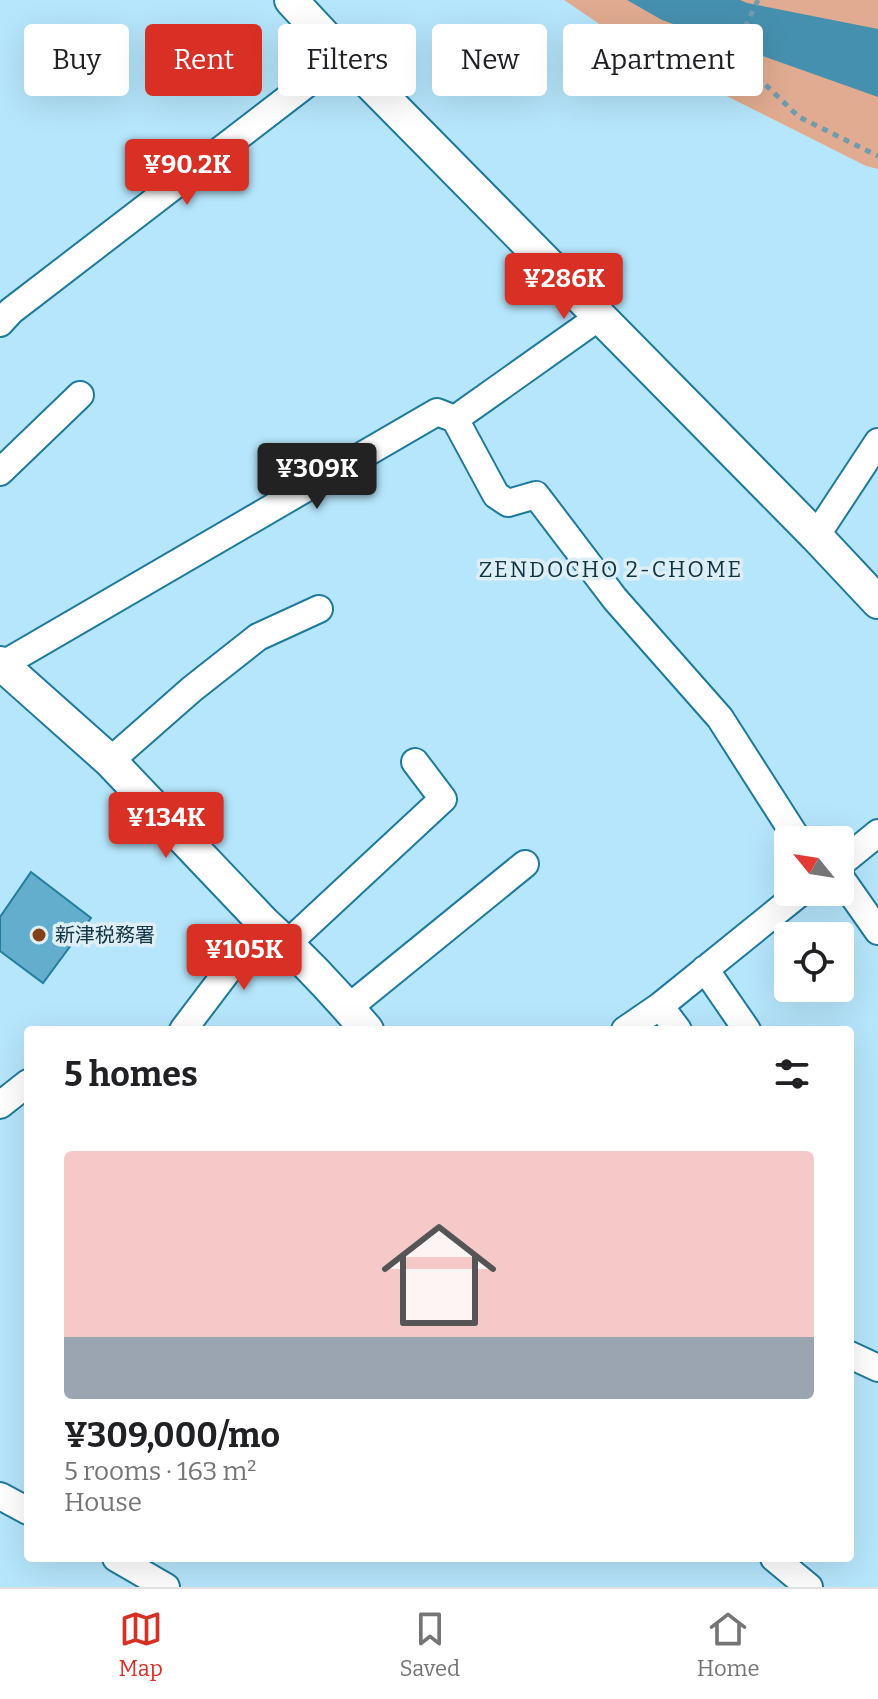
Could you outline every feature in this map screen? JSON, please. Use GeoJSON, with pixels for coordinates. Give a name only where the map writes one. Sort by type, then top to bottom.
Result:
{"type":"FeatureCollection","features":[{"type":"Feature","properties":{"kind":"street"},"geometry":{"type":"LineString","coordinates":[[291,0],[313,24]]}},
{"type":"Feature","properties":{"kind":"street"},"geometry":{"type":"LineString","coordinates":[[0,323],[11,311],[291,96]]}},
{"type":"Feature","properties":{"kind":"street"},"geometry":{"type":"LineString","coordinates":[[382,96],[878,602]]}},
{"type":"Feature","properties":{"kind":"street"},"geometry":{"type":"LineString","coordinates":[[455,419],[599,317]]}},
{"type":"Feature","properties":{"kind":"street"},"geometry":{"type":"LineString","coordinates":[[0,472],[80,395]]}},
{"type":"Feature","properties":{"kind":"street"},"geometry":{"type":"LineString","coordinates":[[525,864],[358,1019],[110,761],[1,665],[437,412],[455,419],[496,495],[508,503],[536,495],[615,599],[720,718],[789,826]]}},
{"type":"Feature","properties":{"kind":"street"},"geometry":{"type":"LineString","coordinates":[[816,536],[878,442]]}},
{"type":"Feature","properties":{"kind":"street"},"geometry":{"type":"LineString","coordinates":[[110,761],[192,689],[258,637],[319,609]]}},
{"type":"Feature","properties":{"kind":"street"},"geometry":{"type":"LineString","coordinates":[[187,1026],[276,934],[443,799],[415,762]]}},
{"type":"Feature","properties":{"kind":"street"},"geometry":{"type":"LineString","coordinates":[[854,853],[878,833]]}},
{"type":"Feature","properties":{"kind":"street"},"geometry":{"type":"LineString","coordinates":[[854,897],[878,931]]}},
{"type":"Feature","properties":{"kind":"street"},"geometry":{"type":"LineString","coordinates":[[631,1026],[784,906]]}},
{"type":"Feature","properties":{"kind":"street"},"geometry":{"type":"LineString","coordinates":[[705,969],[744,1026]]}},
{"type":"Feature","properties":{"kind":"street"},"geometry":{"type":"LineString","coordinates":[[660,1006],[675,1026]]}},
{"type":"Feature","properties":{"kind":"street"},"geometry":{"type":"LineString","coordinates":[[0,1105],[24,1086]]}},
{"type":"Feature","properties":{"kind":"street"},"geometry":{"type":"LineString","coordinates":[[854,1357],[878,1368]]}},
{"type":"Feature","properties":{"kind":"street"},"geometry":{"type":"LineString","coordinates":[[0,1496],[24,1509]]}},
{"type":"Feature","properties":{"kind":"street"},"geometry":{"type":"LineString","coordinates":[[137,1562],[166,1587]]}},
{"type":"Feature","properties":{"kind":"street"},"geometry":{"type":"LineString","coordinates":[[779,1562],[809,1587]]}},
{"type":"Feature","properties":{"kind":"path"},"geometry":{"type":"LineString","coordinates":[[758,0],[731,57],[745,65],[799,117],[878,156]]}},
{"type":"Feature","properties":{"kind":"shaded area"},"geometry":{"type":"Polygon","coordinates":[[[564,0],[878,0],[878,169],[866,166],[727,96],[763,96],[763,24],[599,24],[564,0]]]}},
{"type":"Feature","properties":{"kind":"water"},"geometry":{"type":"Polygon","coordinates":[[[627,0],[740,0],[878,29],[878,97],[763,56],[763,24],[673,24],[627,0]]]}},
{"type":"Feature","properties":{"kind":"building","name":"新津税務署"},"geometry":{"type":"Polygon","coordinates":[[[31,872],[91,918],[43,983],[0,951],[0,917],[31,872]]]}},
{"type":"Feature","properties":{"kind":"place","name":"新津税務署"},"geometry":{"type":"Point","coordinates":[39,935]}},
{"type":"Feature","properties":{"kind":"district","name":"ZENDOCHO 2-CHOME"},"geometry":{"type":"Point","coordinates":[611,569]}}]}
